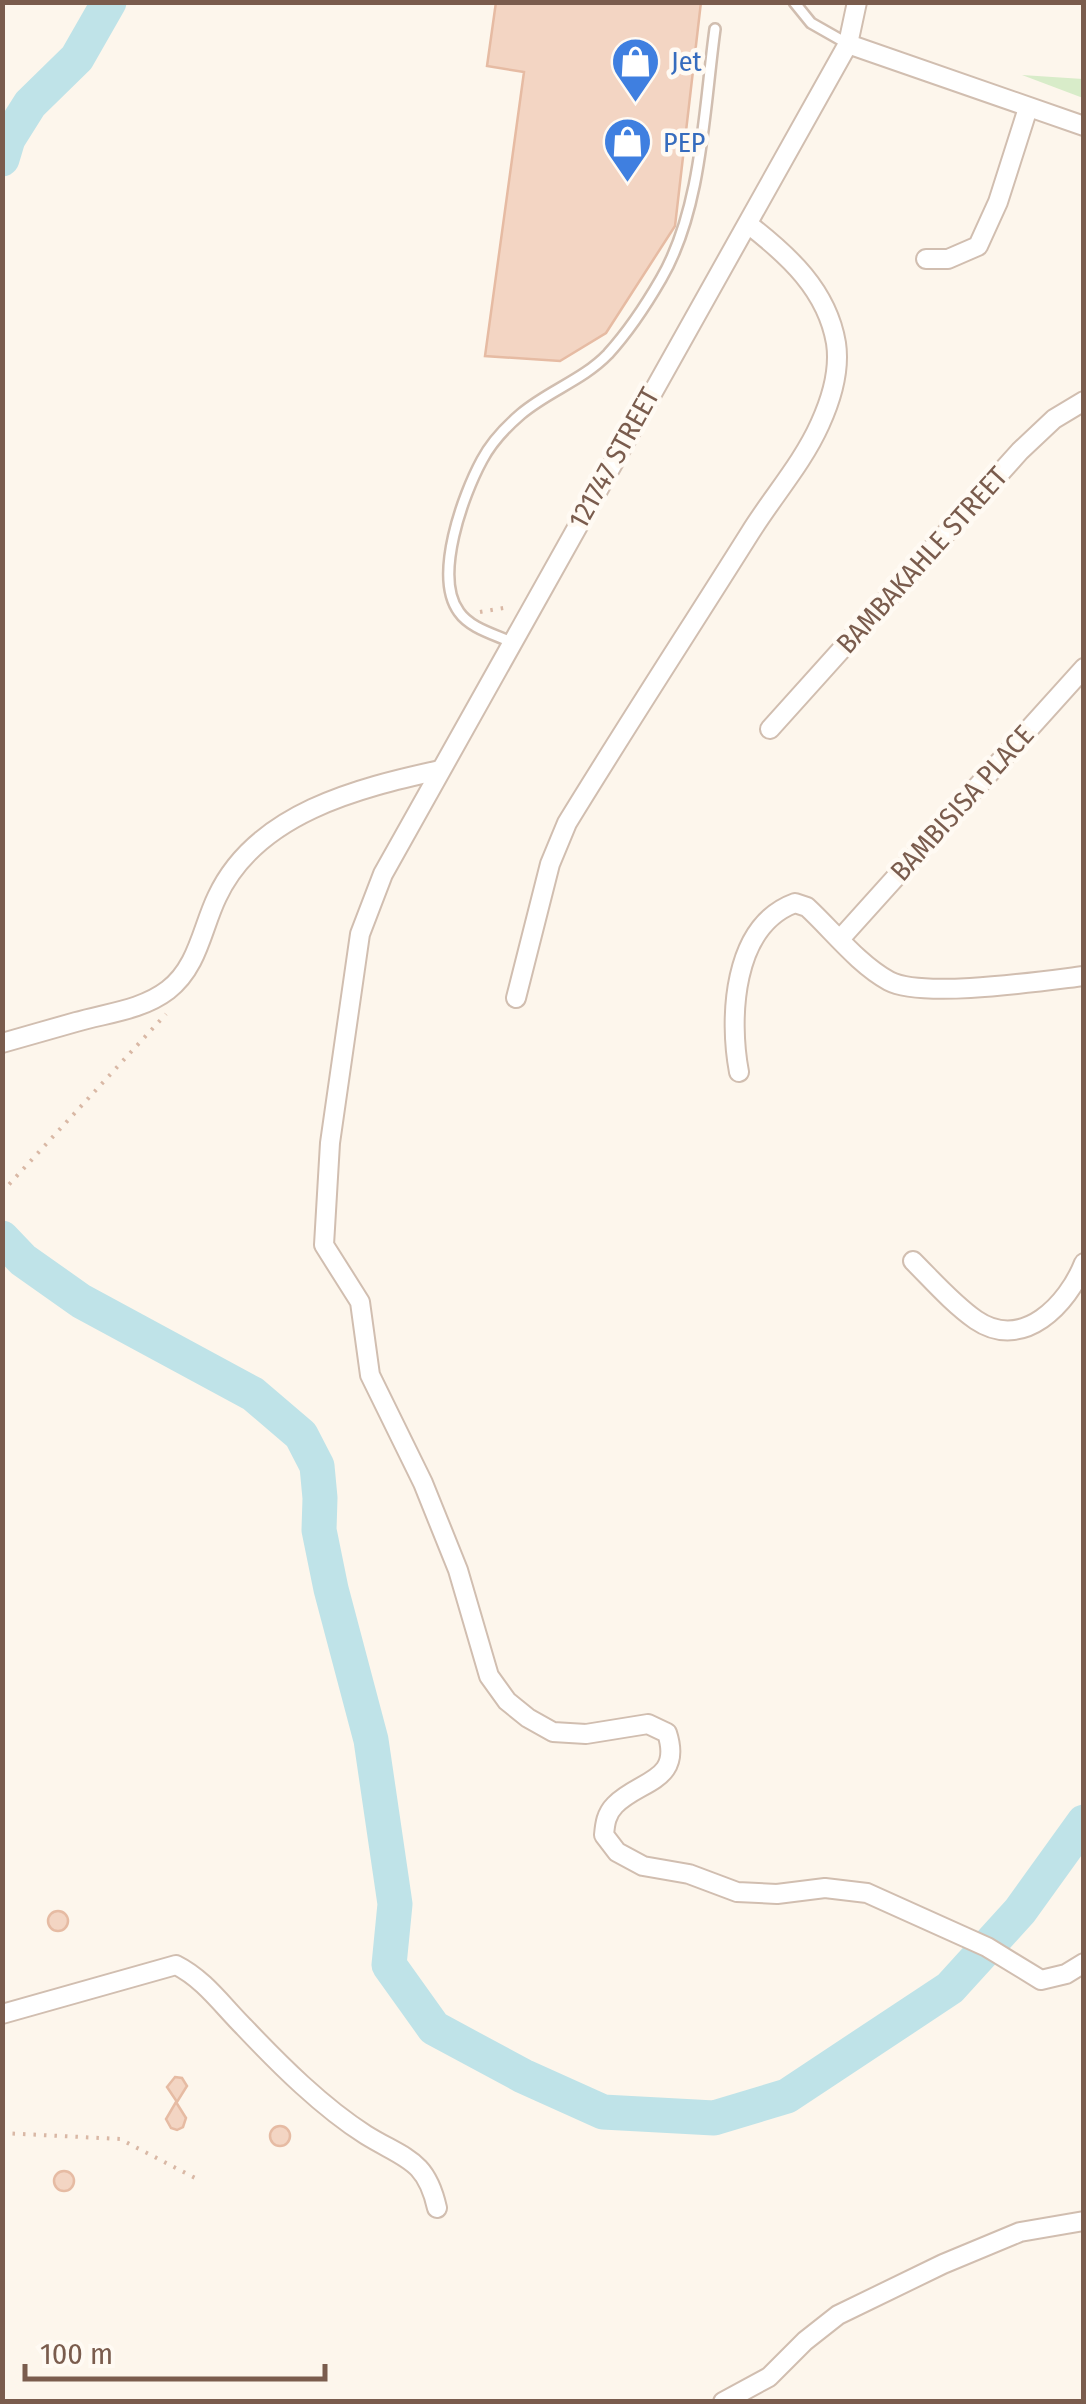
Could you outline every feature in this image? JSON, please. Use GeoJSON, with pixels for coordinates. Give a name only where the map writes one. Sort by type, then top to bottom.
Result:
{"type":"FeatureCollection","features":[{"type":"Feature","properties":{"kind":"street","name":"121747 STREET"},"geometry":{"type":"LineString","coordinates":[[857,2],[848,44],[383,874],[360,934],[330,1142],[324,1244],[360,1302],[370,1374],[422,1482],[458,1570],[489,1676],[508,1701],[553,1732],[586,1734],[648,1724],[667,1732],[671,1746],[668,1765],[656,1780],[616,1803],[606,1818],[604,1836],[618,1852],[643,1866],[689,1874],[737,1892],[777,1894],[825,1888],[867,1892],[987,1948],[1041,1980],[1066,1974],[1084,1962]]}},
{"type":"Feature","properties":{"kind":"street"},"geometry":{"type":"LineString","coordinates":[[848,44],[1084,126]]}},
{"type":"Feature","properties":{"kind":"street"},"geometry":{"type":"LineString","coordinates":[[926,259],[948,259],[978,246],[998,202],[1028,108]]}},
{"type":"Feature","properties":{"kind":"street"},"geometry":{"type":"LineString","coordinates":[[516,998],[550,864],[567,823],[754,526],[806,452],[832,392],[836,344],[828,316],[808,278],[784,252],[748,224]]}},
{"type":"Feature","properties":{"kind":"street","name":"BAMBAKAHLE STREET"},"geometry":{"type":"LineString","coordinates":[[770,729],[1020,452],[1054,419],[1084,401]]}},
{"type":"Feature","properties":{"kind":"street","name":"BAMBISISA PLACE"},"geometry":{"type":"LineString","coordinates":[[841,938],[1084,668]]}},
{"type":"Feature","properties":{"kind":"street"},"geometry":{"type":"LineString","coordinates":[[2,1043],[122,1012],[165,992],[186,970],[229,874],[264,838],[334,798],[440,770]]}},
{"type":"Feature","properties":{"kind":"street"},"geometry":{"type":"LineString","coordinates":[[739,1072],[733,1038],[734,1014],[749,948],[764,925],[795,903],[801,904],[886,979],[912,988],[1084,976]]}},
{"type":"Feature","properties":{"kind":"street"},"geometry":{"type":"LineString","coordinates":[[913,1261],[978,1322],[1014,1330],[1036,1324],[1053,1311],[1068,1294],[1084,1263]]}},
{"type":"Feature","properties":{"kind":"street"},"geometry":{"type":"LineString","coordinates":[[2,2014],[176,1965],[209,1989],[326,2103],[364,2134],[422,2168],[432,2184],[437,2208]]}},
{"type":"Feature","properties":{"kind":"street"},"geometry":{"type":"LineString","coordinates":[[723,2402],[769,2377],[804,2341],[838,2316],[943,2264],[1020,2232],[1084,2221]]}},
{"type":"Feature","properties":{"kind":"lane"},"geometry":{"type":"LineString","coordinates":[[794,2],[810,24],[848,44]]}},
{"type":"Feature","properties":{"kind":"lane"},"geometry":{"type":"LineString","coordinates":[[511,642],[475,626],[460,614],[448,578],[450,555],[483,458],[520,415],[581,377],[608,354],[662,278],[678,244],[692,191],[715,29]]}},
{"type":"Feature","properties":{"kind":"path"},"geometry":{"type":"LineString","coordinates":[[460,614],[500,610],[518,604],[542,588]]}},
{"type":"Feature","properties":{"kind":"path"},"geometry":{"type":"LineString","coordinates":[[2,1192],[163,1018]]}},
{"type":"Feature","properties":{"kind":"path"},"geometry":{"type":"LineString","coordinates":[[2,2133],[120,2139],[199,2180]]}},
{"type":"Feature","properties":{"kind":"green space"},"geometry":{"type":"Polygon","coordinates":[[[1022,75],[1083,79],[1083,98],[1022,75]]]}},
{"type":"Feature","properties":{"kind":"building"},"geometry":{"type":"Polygon","coordinates":[[[496,2],[701,2],[675,226],[606,333],[560,361],[485,356],[524,72],[487,66],[496,2]]]}},
{"type":"Feature","properties":{"kind":"building"},"geometry":{"type":"Polygon","coordinates":[[[58,1911],[68,1921],[58,1931],[48,1921],[58,1911]]]}},
{"type":"Feature","properties":{"kind":"building"},"geometry":{"type":"Polygon","coordinates":[[[175,2077],[182,2078],[187,2086],[177,2102],[167,2087],[175,2077]]]}},
{"type":"Feature","properties":{"kind":"building"},"geometry":{"type":"Polygon","coordinates":[[[176,2102],[186,2118],[177,2130],[166,2119],[176,2102]]]}},
{"type":"Feature","properties":{"kind":"building"},"geometry":{"type":"Polygon","coordinates":[[[280,2126],[290,2136],[280,2146],[270,2136],[280,2126]]]}},
{"type":"Feature","properties":{"kind":"building"},"geometry":{"type":"Polygon","coordinates":[[[64,2171],[74,2181],[64,2191],[54,2181],[64,2171]]]}},
{"type":"Feature","properties":{"kind":"waterway"},"geometry":{"type":"LineString","coordinates":[[2,159],[8,139],[30,104],[77,58],[109,2]]}},
{"type":"Feature","properties":{"kind":"waterway"},"geometry":{"type":"LineString","coordinates":[[2,1238],[23,1260],[81,1301],[253,1394],[301,1435],[317,1466],[319,1530],[371,1740],[395,1904],[389,1965],[434,2028],[523,2076],[603,2112],[714,2118],[787,2096],[950,1988],[1020,1911],[1084,1822]]}},
{"type":"Feature","properties":{"kind":"place","name":"Jet"},"geometry":{"type":"Point","coordinates":[636,104]}},
{"type":"Feature","properties":{"kind":"place","name":"PEP"},"geometry":{"type":"Point","coordinates":[628,184]}}]}
